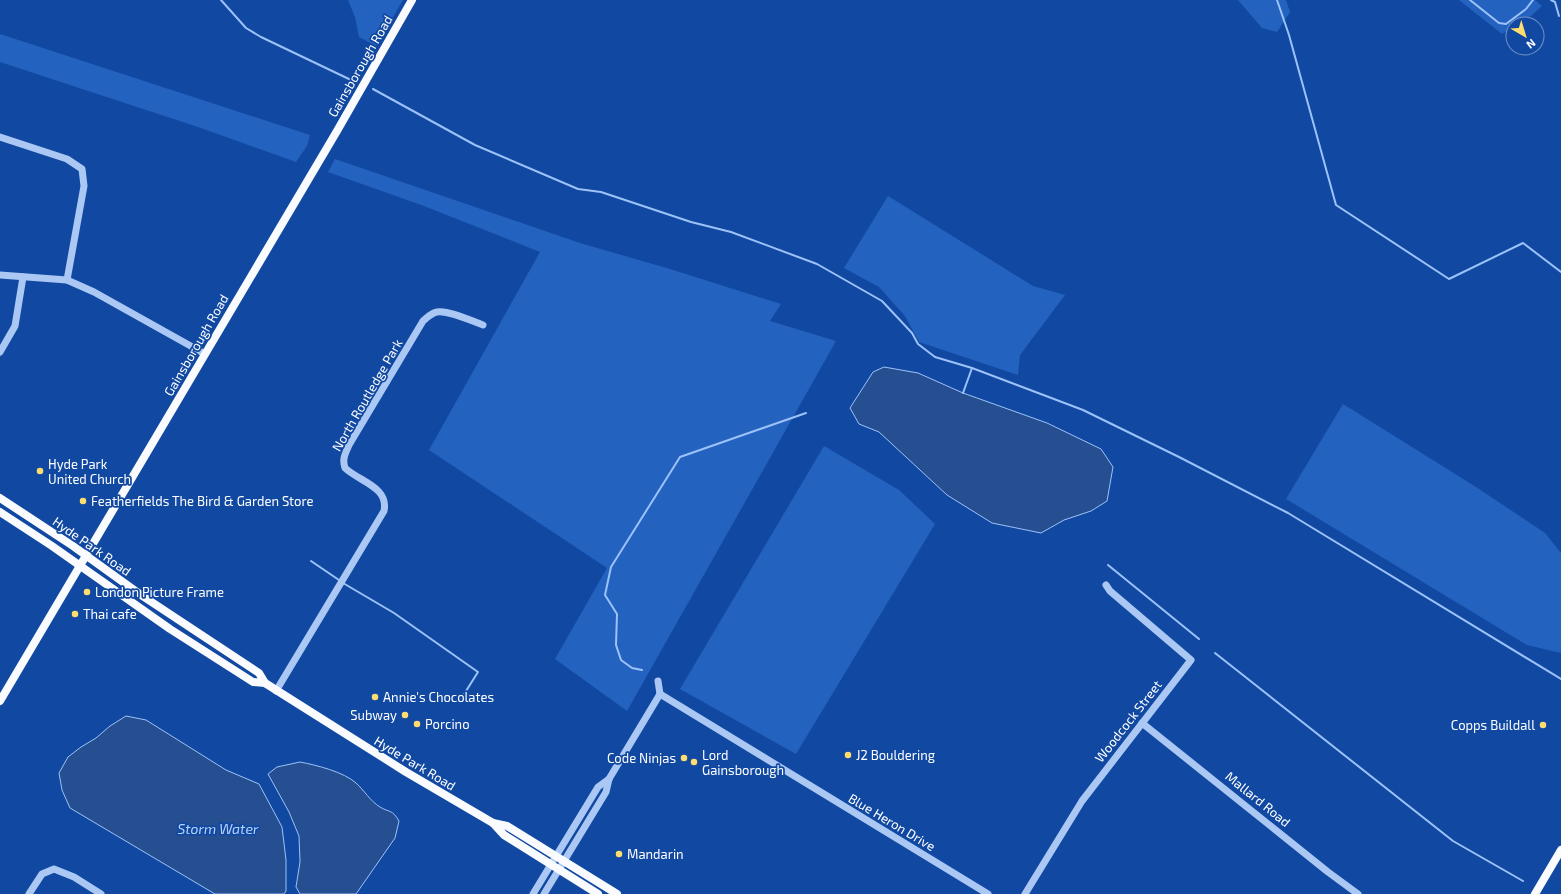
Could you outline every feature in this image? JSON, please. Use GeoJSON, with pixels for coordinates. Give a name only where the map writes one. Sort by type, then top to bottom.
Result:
{"type":"FeatureCollection","features":[{"type":"Feature","properties":{"kind":"main road","name":"Gainsborough Road"},"geometry":{"type":"LineString","coordinates":[[0,701],[81,566],[412,0]]}},
{"type":"Feature","properties":{"kind":"main road","name":"Hyde Park Road"},"geometry":{"type":"LineString","coordinates":[[0,498],[141,595],[259,673],[265,683],[276,691],[406,772],[493,823],[504,835],[598,894]]}},
{"type":"Feature","properties":{"kind":"main road","name":"Hyde Park Road"},"geometry":{"type":"LineString","coordinates":[[0,512],[81,566],[164,625],[253,682],[265,683]]}},
{"type":"Feature","properties":{"kind":"main road","name":"Hyde Park Road"},"geometry":{"type":"LineString","coordinates":[[493,823],[507,826],[617,894]]}},
{"type":"Feature","properties":{"kind":"main road"},"geometry":{"type":"LineString","coordinates":[[1535,894],[1561,850]]}},
{"type":"Feature","properties":{"kind":"street"},"geometry":{"type":"LineString","coordinates":[[0,138],[67,160],[82,169],[84,186],[67,280]]}},
{"type":"Feature","properties":{"kind":"street"},"geometry":{"type":"LineString","coordinates":[[0,275],[67,280],[94,292],[204,354]]}},
{"type":"Feature","properties":{"kind":"street"},"geometry":{"type":"LineString","coordinates":[[0,352],[15,326],[23,277]]}},
{"type":"Feature","properties":{"kind":"street","name":"North Routledge Park"},"geometry":{"type":"LineString","coordinates":[[276,691],[384,511],[385,505],[382,494],[345,468],[343,457],[349,445],[423,321],[431,314],[438,312],[447,313],[483,325]]}},
{"type":"Feature","properties":{"kind":"street","name":"Woodcock Street"},"geometry":{"type":"LineString","coordinates":[[1025,894],[1082,801],[1191,660],[1110,592],[1106,585]]}},
{"type":"Feature","properties":{"kind":"street"},"geometry":{"type":"LineString","coordinates":[[544,894],[606,792],[609,779],[660,694],[658,680]]}},
{"type":"Feature","properties":{"kind":"street","name":"Blue Heron Drive"},"geometry":{"type":"LineString","coordinates":[[660,694],[988,894]]}},
{"type":"Feature","properties":{"kind":"street","name":"Mallard Road"},"geometry":{"type":"LineString","coordinates":[[1142,723],[1328,872],[1358,894]]}},
{"type":"Feature","properties":{"kind":"street"},"geometry":{"type":"LineString","coordinates":[[533,894],[598,787],[609,779]]}},
{"type":"Feature","properties":{"kind":"street"},"geometry":{"type":"LineString","coordinates":[[29,894],[42,874],[54,869],[74,877],[101,894]]}},
{"type":"Feature","properties":{"kind":"shaded area"},"geometry":{"type":"Polygon","coordinates":[[[348,0],[403,0],[376,46],[359,37],[355,17],[348,0]]]}},
{"type":"Feature","properties":{"kind":"shaded area"},"geometry":{"type":"Polygon","coordinates":[[[1238,0],[1286,0],[1290,12],[1277,32],[1262,28],[1238,0]]]}},
{"type":"Feature","properties":{"kind":"shaded area"},"geometry":{"type":"Polygon","coordinates":[[[1459,0],[1535,0],[1542,6],[1531,16],[1505,16],[1505,32],[1502,34],[1459,0]]]}},
{"type":"Feature","properties":{"kind":"shaded area"},"geometry":{"type":"Polygon","coordinates":[[[0,34],[310,135],[307,146],[296,162],[198,127],[0,62],[0,34]]]}},
{"type":"Feature","properties":{"kind":"shaded area"},"geometry":{"type":"Polygon","coordinates":[[[335,159],[580,243],[670,269],[781,304],[770,321],[836,341],[627,711],[555,659],[607,568],[429,450],[540,252],[424,206],[328,172],[335,159]]]}},
{"type":"Feature","properties":{"kind":"shaded area"},"geometry":{"type":"Polygon","coordinates":[[[888,196],[1033,286],[1065,295],[1020,355],[1018,375],[919,342],[905,316],[879,287],[844,268],[888,196]]]}},
{"type":"Feature","properties":{"kind":"shaded area"},"geometry":{"type":"Polygon","coordinates":[[[1343,404],[1476,487],[1545,533],[1561,553],[1561,653],[1527,645],[1286,499],[1343,404]]]}},
{"type":"Feature","properties":{"kind":"shaded area"},"geometry":{"type":"Polygon","coordinates":[[[824,446],[899,490],[935,524],[796,754],[680,689],[824,446]]]}},
{"type":"Feature","properties":{"kind":"water"},"geometry":{"type":"Polygon","coordinates":[[[884,367],[918,373],[963,393],[1047,423],[1101,449],[1113,467],[1107,501],[1091,511],[1064,520],[1041,533],[992,523],[947,495],[879,432],[859,424],[850,408],[873,372],[884,367]]]}},
{"type":"Feature","properties":{"kind":"water","name":"Storm Water"},"geometry":{"type":"Polygon","coordinates":[[[126,716],[146,720],[226,770],[259,784],[282,827],[286,860],[286,891],[284,894],[215,894],[70,808],[62,790],[59,773],[68,757],[126,716]]]}},
{"type":"Feature","properties":{"kind":"water","name":"Storm Water"},"geometry":{"type":"Polygon","coordinates":[[[300,762],[330,770],[351,779],[373,802],[393,813],[399,821],[395,838],[356,894],[300,894],[296,887],[300,862],[299,836],[289,812],[268,774],[277,767],[300,762]]]}},
{"type":"Feature","properties":{"kind":"waterway"},"geometry":{"type":"LineString","coordinates":[[221,0],[246,28],[261,37],[351,80]]}},
{"type":"Feature","properties":{"kind":"waterway"},"geometry":{"type":"LineString","coordinates":[[1277,0],[1289,35],[1336,205],[1449,279],[1523,243],[1561,272]]}},
{"type":"Feature","properties":{"kind":"waterway"},"geometry":{"type":"LineString","coordinates":[[1470,0],[1499,23],[1506,24],[1526,9],[1533,0]]}},
{"type":"Feature","properties":{"kind":"waterway"},"geometry":{"type":"LineString","coordinates":[[1551,0],[1555,2],[1559,16]]}},
{"type":"Feature","properties":{"kind":"waterway"},"geometry":{"type":"LineString","coordinates":[[373,89],[475,145],[578,189],[601,192],[691,222],[731,232],[817,264],[882,301],[912,333],[918,344],[935,357],[972,368],[1083,410],[1288,513],[1561,679]]}},
{"type":"Feature","properties":{"kind":"waterway"},"geometry":{"type":"LineString","coordinates":[[963,393],[972,368]]}},
{"type":"Feature","properties":{"kind":"waterway"},"geometry":{"type":"LineString","coordinates":[[642,670],[632,668],[621,660],[616,645],[617,614],[605,595],[611,567],[680,457],[806,413]]}},
{"type":"Feature","properties":{"kind":"waterway"},"geometry":{"type":"LineString","coordinates":[[311,561],[339,580]]}},
{"type":"Feature","properties":{"kind":"waterway"},"geometry":{"type":"LineString","coordinates":[[1108,565],[1199,639]]}},
{"type":"Feature","properties":{"kind":"waterway"},"geometry":{"type":"LineString","coordinates":[[343,583],[394,613],[478,672],[461,699]]}},
{"type":"Feature","properties":{"kind":"waterway"},"geometry":{"type":"LineString","coordinates":[[1215,653],[1453,841],[1523,881]]}},
{"type":"Feature","properties":{"kind":"place","name":"Hyde Park United Church"},"geometry":{"type":"Point","coordinates":[40,471]}},
{"type":"Feature","properties":{"kind":"place","name":"Featherfields The Bird & Garden Store"},"geometry":{"type":"Point","coordinates":[83,501]}},
{"type":"Feature","properties":{"kind":"place","name":"London Picture Frame"},"geometry":{"type":"Point","coordinates":[87,592]}},
{"type":"Feature","properties":{"kind":"place","name":"Thai cafe"},"geometry":{"type":"Point","coordinates":[75,614]}},
{"type":"Feature","properties":{"kind":"place","name":"Annie's Chocolates"},"geometry":{"type":"Point","coordinates":[375,697]}},
{"type":"Feature","properties":{"kind":"place","name":"Subway"},"geometry":{"type":"Point","coordinates":[405,715]}},
{"type":"Feature","properties":{"kind":"place","name":"Porcino"},"geometry":{"type":"Point","coordinates":[417,724]}},
{"type":"Feature","properties":{"kind":"place","name":"Copps Buildall"},"geometry":{"type":"Point","coordinates":[1543,725]}},
{"type":"Feature","properties":{"kind":"place","name":"J2 Bouldering"},"geometry":{"type":"Point","coordinates":[848,755]}},
{"type":"Feature","properties":{"kind":"place","name":"Code Ninjas"},"geometry":{"type":"Point","coordinates":[684,758]}},
{"type":"Feature","properties":{"kind":"place","name":"Lord Gainsborough"},"geometry":{"type":"Point","coordinates":[694,762]}},
{"type":"Feature","properties":{"kind":"place","name":"Mandarin"},"geometry":{"type":"Point","coordinates":[619,854]}}]}
